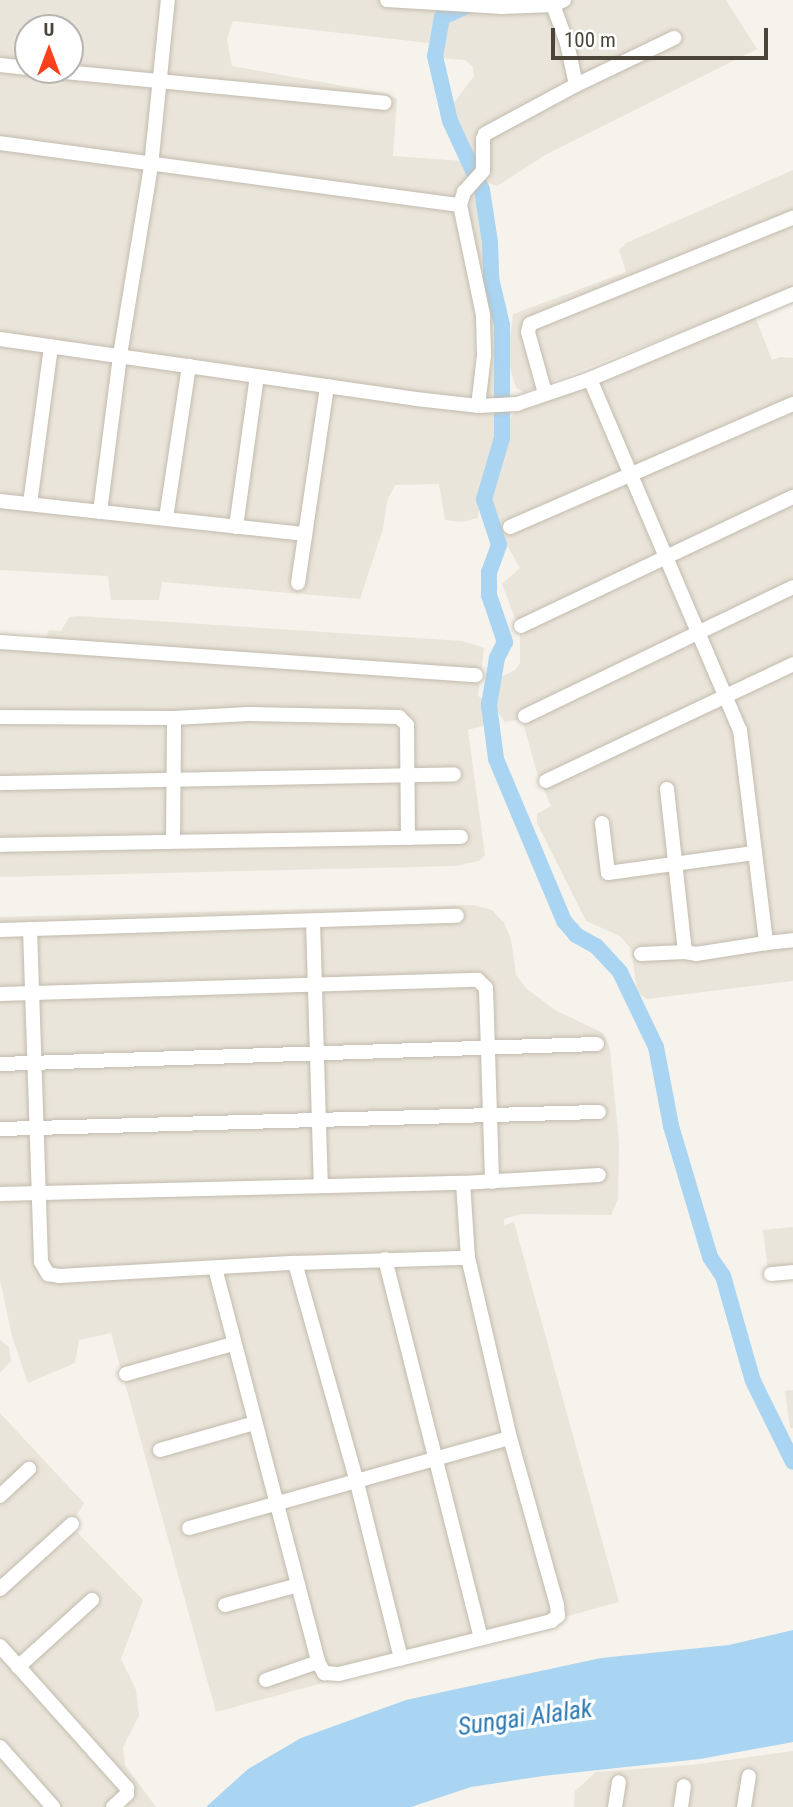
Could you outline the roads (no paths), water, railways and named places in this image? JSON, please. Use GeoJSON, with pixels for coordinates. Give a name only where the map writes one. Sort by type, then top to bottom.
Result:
{"type":"FeatureCollection","features":[{"type":"Feature","properties":{"kind":"street"},"geometry":{"type":"LineString","coordinates":[[100,512],[120,355],[151,166],[167,0]]}},
{"type":"Feature","properties":{"kind":"street"},"geometry":{"type":"LineString","coordinates":[[387,0],[489,7],[559,2],[576,85]]}},
{"type":"Feature","properties":{"kind":"street"},"geometry":{"type":"LineString","coordinates":[[483,406],[482,315],[460,205],[468,187],[480,176],[484,166],[482,139],[485,134],[576,85],[674,38]]}},
{"type":"Feature","properties":{"kind":"street"},"geometry":{"type":"LineString","coordinates":[[84,75],[384,103]]}},
{"type":"Feature","properties":{"kind":"street"},"geometry":{"type":"LineString","coordinates":[[0,144],[460,205]]}},
{"type":"Feature","properties":{"kind":"street"},"geometry":{"type":"LineString","coordinates":[[545,393],[528,332],[530,324],[793,218]]}},
{"type":"Feature","properties":{"kind":"street"},"geometry":{"type":"LineString","coordinates":[[0,339],[483,406],[516,404],[590,379],[793,294]]}},
{"type":"Feature","properties":{"kind":"street"},"geometry":{"type":"LineString","coordinates":[[30,504],[51,346]]}},
{"type":"Feature","properties":{"kind":"street"},"geometry":{"type":"LineString","coordinates":[[166,518],[189,366]]}},
{"type":"Feature","properties":{"kind":"street"},"geometry":{"type":"LineString","coordinates":[[236,527],[257,376]]}},
{"type":"Feature","properties":{"kind":"street"},"geometry":{"type":"LineString","coordinates":[[590,379],[740,730],[766,943]]}},
{"type":"Feature","properties":{"kind":"street"},"geometry":{"type":"LineString","coordinates":[[298,583],[327,386]]}},
{"type":"Feature","properties":{"kind":"street"},"geometry":{"type":"LineString","coordinates":[[510,527],[793,404]]}},
{"type":"Feature","properties":{"kind":"street"},"geometry":{"type":"LineString","coordinates":[[521,626],[793,497]]}},
{"type":"Feature","properties":{"kind":"street"},"geometry":{"type":"LineString","coordinates":[[0,501],[305,534]]}},
{"type":"Feature","properties":{"kind":"street"},"geometry":{"type":"LineString","coordinates":[[525,716],[793,587]]}},
{"type":"Feature","properties":{"kind":"street"},"geometry":{"type":"LineString","coordinates":[[0,642],[475,675]]}},
{"type":"Feature","properties":{"kind":"street"},"geometry":{"type":"LineString","coordinates":[[546,781],[793,664]]}},
{"type":"Feature","properties":{"kind":"street"},"geometry":{"type":"LineString","coordinates":[[0,717],[174,718],[248,714],[399,717],[408,725],[408,838]]}},
{"type":"Feature","properties":{"kind":"street"},"geometry":{"type":"LineString","coordinates":[[173,841],[174,718]]}},
{"type":"Feature","properties":{"kind":"street"},"geometry":{"type":"LineString","coordinates":[[0,783],[454,774]]}},
{"type":"Feature","properties":{"kind":"street"},"geometry":{"type":"LineString","coordinates":[[667,789],[678,864],[685,952]]}},
{"type":"Feature","properties":{"kind":"street"},"geometry":{"type":"LineString","coordinates":[[602,823],[608,873],[754,853]]}},
{"type":"Feature","properties":{"kind":"street"},"geometry":{"type":"LineString","coordinates":[[0,845],[461,837]]}},
{"type":"Feature","properties":{"kind":"street"},"geometry":{"type":"LineString","coordinates":[[0,930],[457,916]]}},
{"type":"Feature","properties":{"kind":"street"},"geometry":{"type":"LineString","coordinates":[[313,922],[321,1185]]}},
{"type":"Feature","properties":{"kind":"street"},"geometry":{"type":"LineString","coordinates":[[30,929],[41,1262],[48,1274],[59,1276],[385,1259],[468,1258]]}},
{"type":"Feature","properties":{"kind":"street"},"geometry":{"type":"LineString","coordinates":[[641,954],[696,954],[793,940]]}},
{"type":"Feature","properties":{"kind":"street"},"geometry":{"type":"LineString","coordinates":[[0,994],[478,980],[486,988],[492,1182]]}},
{"type":"Feature","properties":{"kind":"street"},"geometry":{"type":"LineString","coordinates":[[0,1064],[597,1044]]}},
{"type":"Feature","properties":{"kind":"street"},"geometry":{"type":"LineString","coordinates":[[0,1129],[599,1112]]}},
{"type":"Feature","properties":{"kind":"street"},"geometry":{"type":"LineString","coordinates":[[0,1194],[463,1183],[600,1175]]}},
{"type":"Feature","properties":{"kind":"street"},"geometry":{"type":"LineString","coordinates":[[215,1268],[318,1662],[324,1673],[339,1675],[551,1621],[558,1613],[510,1438],[468,1258],[463,1183]]}},
{"type":"Feature","properties":{"kind":"street"},"geometry":{"type":"LineString","coordinates":[[385,1259],[481,1638]]}},
{"type":"Feature","properties":{"kind":"street"},"geometry":{"type":"LineString","coordinates":[[295,1263],[356,1479],[401,1658]]}},
{"type":"Feature","properties":{"kind":"street"},"geometry":{"type":"LineString","coordinates":[[771,1274],[793,1272]]}},
{"type":"Feature","properties":{"kind":"street"},"geometry":{"type":"LineString","coordinates":[[126,1374],[233,1344]]}},
{"type":"Feature","properties":{"kind":"street"},"geometry":{"type":"LineString","coordinates":[[160,1450],[255,1423]]}},
{"type":"Feature","properties":{"kind":"street"},"geometry":{"type":"LineString","coordinates":[[189,1528],[510,1438]]}},
{"type":"Feature","properties":{"kind":"street"},"geometry":{"type":"LineString","coordinates":[[0,1496],[29,1469]]}},
{"type":"Feature","properties":{"kind":"street"},"geometry":{"type":"LineString","coordinates":[[0,1589],[72,1524]]}},
{"type":"Feature","properties":{"kind":"street"},"geometry":{"type":"LineString","coordinates":[[225,1605],[298,1586]]}},
{"type":"Feature","properties":{"kind":"street"},"geometry":{"type":"LineString","coordinates":[[19,1667],[92,1600]]}},
{"type":"Feature","properties":{"kind":"street"},"geometry":{"type":"LineString","coordinates":[[0,1646],[127,1788],[127,1794],[113,1807]]}},
{"type":"Feature","properties":{"kind":"street"},"geometry":{"type":"LineString","coordinates":[[266,1679],[318,1662]]}},
{"type":"Feature","properties":{"kind":"street"},"geometry":{"type":"LineString","coordinates":[[0,1748],[53,1807]]}},
{"type":"Feature","properties":{"kind":"street"},"geometry":{"type":"LineString","coordinates":[[744,1807],[749,1776]]}},
{"type":"Feature","properties":{"kind":"street"},"geometry":{"type":"LineString","coordinates":[[615,1807],[618,1783]]}},
{"type":"Feature","properties":{"kind":"street"},"geometry":{"type":"LineString","coordinates":[[681,1807],[684,1786]]}},
{"type":"Feature","properties":{"kind":"water","name":"Sungai Alalak"},"geometry":{"type":"Polygon","coordinates":[[[793,1630],[793,1742],[700,1759],[543,1776],[471,1787],[411,1807],[206,1807],[248,1769],[301,1738],[406,1700],[601,1658],[729,1645],[793,1630]]]}},
{"type":"Feature","properties":{"kind":"waterway"},"geometry":{"type":"LineString","coordinates":[[474,3],[442,17],[435,56],[450,121],[482,190],[490,242],[491,278],[502,325],[502,438],[484,499],[499,545],[489,572],[489,595],[505,642],[497,658],[489,705],[496,759],[564,921],[576,935],[596,946],[620,972],[656,1047],[671,1126],[710,1257],[723,1276],[753,1381],[793,1462]]}}]}
